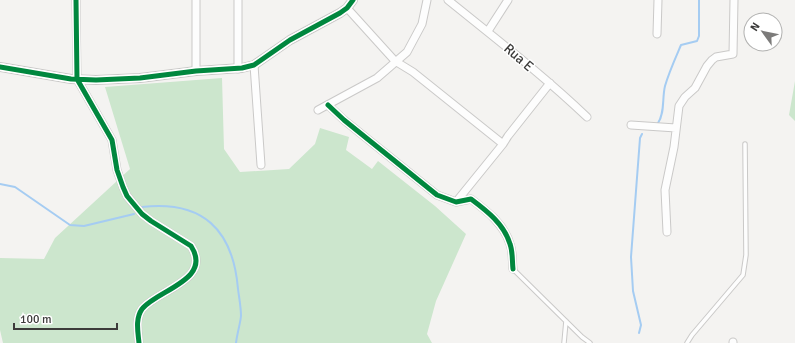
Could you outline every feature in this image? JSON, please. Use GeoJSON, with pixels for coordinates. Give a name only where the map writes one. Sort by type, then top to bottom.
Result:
{"type":"FeatureCollection","features":[{"type":"Feature","properties":{"kind":"street"},"geometry":{"type":"LineString","coordinates":[[76,0],[77,79],[112,140],[119,178],[127,196],[138,210],[151,221],[191,246],[197,259],[196,266],[186,280],[147,304],[141,310],[138,325],[139,343]]}},
{"type":"Feature","properties":{"kind":"street"},"geometry":{"type":"LineString","coordinates":[[196,0],[196,71]]}},
{"type":"Feature","properties":{"kind":"street"},"geometry":{"type":"LineString","coordinates":[[238,0],[238,69]]}},
{"type":"Feature","properties":{"kind":"street"},"geometry":{"type":"LineString","coordinates":[[0,67],[77,79],[96,80],[140,78],[196,71],[238,69],[254,65],[290,40],[347,8],[353,0]]}},
{"type":"Feature","properties":{"kind":"street"},"geometry":{"type":"LineString","coordinates":[[318,110],[377,78],[407,52],[417,36],[422,24],[427,0]]}},
{"type":"Feature","properties":{"kind":"street","name":"Rua E"},"geometry":{"type":"LineString","coordinates":[[448,0],[488,31],[550,83],[587,117]]}},
{"type":"Feature","properties":{"kind":"street"},"geometry":{"type":"LineString","coordinates":[[488,31],[508,0]]}},
{"type":"Feature","properties":{"kind":"street"},"geometry":{"type":"LineString","coordinates":[[657,34],[658,0]]}},
{"type":"Feature","properties":{"kind":"street"},"geometry":{"type":"LineString","coordinates":[[667,232],[665,190],[679,106],[695,88],[707,66],[716,57],[733,54],[734,0]]}},
{"type":"Feature","properties":{"kind":"street"},"geometry":{"type":"LineString","coordinates":[[347,8],[396,61],[413,72],[503,144]]}},
{"type":"Feature","properties":{"kind":"street"},"geometry":{"type":"LineString","coordinates":[[254,65],[261,165]]}},
{"type":"Feature","properties":{"kind":"street"},"geometry":{"type":"LineString","coordinates":[[456,202],[550,83]]}},
{"type":"Feature","properties":{"kind":"street"},"geometry":{"type":"LineString","coordinates":[[328,105],[344,120],[437,195],[456,202],[470,199],[491,215],[501,227],[510,244],[513,270]]}},
{"type":"Feature","properties":{"kind":"street"},"geometry":{"type":"LineString","coordinates":[[631,126],[676,128]]}},
{"type":"Feature","properties":{"kind":"lane"},"geometry":{"type":"LineString","coordinates":[[687,343],[692,335],[743,275],[746,255],[745,144]]}},
{"type":"Feature","properties":{"kind":"lane"},"geometry":{"type":"LineString","coordinates":[[513,270],[590,343]]}},
{"type":"Feature","properties":{"kind":"lane"},"geometry":{"type":"LineString","coordinates":[[564,343],[566,321]]}},
{"type":"Feature","properties":{"kind":"green space"},"geometry":{"type":"Polygon","coordinates":[[[222,78],[224,149],[240,172],[289,169],[315,144],[320,128],[349,137],[346,150],[372,169],[378,161],[435,206],[466,234],[436,301],[427,334],[432,343],[3,343],[0,330],[0,258],[44,259],[55,238],[130,169],[105,87],[222,78]]]}},
{"type":"Feature","properties":{"kind":"green space"},"geometry":{"type":"Polygon","coordinates":[[[795,81],[795,121],[789,115],[795,81]]]}},
{"type":"Feature","properties":{"kind":"waterway"},"geometry":{"type":"LineString","coordinates":[[658,123],[662,115],[665,86],[681,45],[697,41],[699,36],[699,0]]}},
{"type":"Feature","properties":{"kind":"waterway"},"geometry":{"type":"LineString","coordinates":[[639,333],[641,325],[633,291],[631,257],[640,138],[642,134]]}},
{"type":"Feature","properties":{"kind":"waterway"},"geometry":{"type":"LineString","coordinates":[[0,184],[15,187],[70,225],[84,226],[134,214]]}},
{"type":"Feature","properties":{"kind":"waterway"},"geometry":{"type":"LineString","coordinates":[[142,207],[163,206],[182,208],[197,214],[211,223],[221,235],[229,250],[235,268],[240,302],[241,316],[236,343]]}},
{"type":"Feature","properties":{"kind":"cycle path"},"geometry":{"type":"LineString","coordinates":[[76,0],[77,79],[112,140],[117,170],[127,196],[142,214],[191,246],[196,258],[195,268],[189,276],[149,302],[142,309],[138,317],[139,343]]}},
{"type":"Feature","properties":{"kind":"cycle path"},"geometry":{"type":"LineString","coordinates":[[0,67],[71,79],[96,80],[140,78],[196,71],[242,68],[254,65],[290,40],[340,13],[347,8],[353,0]]}},
{"type":"Feature","properties":{"kind":"cycle path"},"geometry":{"type":"LineString","coordinates":[[328,105],[344,120],[437,195],[456,202],[471,199],[489,213],[504,230],[512,250],[513,269]]}}]}
